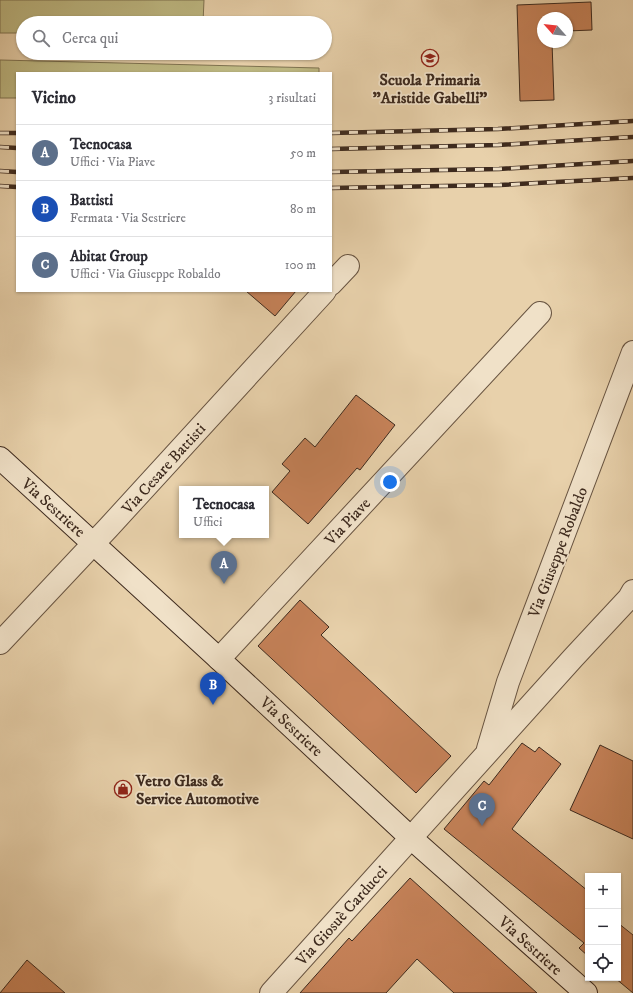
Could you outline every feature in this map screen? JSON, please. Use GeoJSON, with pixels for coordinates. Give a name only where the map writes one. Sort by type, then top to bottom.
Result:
{"type":"FeatureCollection","features":[{"type":"Feature","properties":{"kind":"street"},"geometry":{"type":"LineString","coordinates":[[332,283],[348,266]]}},
{"type":"Feature","properties":{"kind":"street","name":"Via Cesare Battisti"},"geometry":{"type":"LineString","coordinates":[[0,643],[94,543],[324,292]]}},
{"type":"Feature","properties":{"kind":"street","name":"Via Piave"},"geometry":{"type":"LineString","coordinates":[[219,659],[540,313]]}},
{"type":"Feature","properties":{"kind":"street","name":"Via Giuseppe Robaldo"},"geometry":{"type":"LineString","coordinates":[[486,754],[508,682],[633,352]]}},
{"type":"Feature","properties":{"kind":"street","name":"Via Sestriere"},"geometry":{"type":"LineString","coordinates":[[0,458],[94,543],[412,838],[586,993]]}},
{"type":"Feature","properties":{"kind":"street","name":"Via Giuseppe Robaldo"},"geometry":{"type":"LineString","coordinates":[[412,838],[570,661],[629,598],[633,591]]}},
{"type":"Feature","properties":{"kind":"street","name":"Via Giosuè Carducci"},"geometry":{"type":"LineString","coordinates":[[271,993],[412,838]]}},
{"type":"Feature","properties":{"kind":"shaded area"},"geometry":{"type":"Polygon","coordinates":[[[0,0],[204,0],[203,16],[16,16],[16,33],[0,33],[0,0]]]}},
{"type":"Feature","properties":{"kind":"shaded area"},"geometry":{"type":"Polygon","coordinates":[[[0,60],[319,68],[319,72],[16,72],[16,98],[0,98],[0,60]]]}},
{"type":"Feature","properties":{"kind":"building"},"geometry":{"type":"Polygon","coordinates":[[[591,2],[592,30],[573,31],[573,12],[537,12],[537,48],[552,48],[554,100],[520,101],[517,5],[591,2]]]}},
{"type":"Feature","properties":{"kind":"building"},"geometry":{"type":"Polygon","coordinates":[[[247,292],[295,292],[275,316],[247,292]]]}},
{"type":"Feature","properties":{"kind":"building"},"geometry":{"type":"Polygon","coordinates":[[[356,395],[395,425],[360,470],[357,468],[308,524],[272,492],[290,471],[282,464],[305,438],[315,447],[356,395]]]}},
{"type":"Feature","properties":{"kind":"building"},"geometry":{"type":"Polygon","coordinates":[[[300,600],[329,627],[321,635],[451,756],[416,793],[258,646],[300,600]]]}},
{"type":"Feature","properties":{"kind":"building"},"geometry":{"type":"Polygon","coordinates":[[[522,743],[535,752],[539,747],[561,764],[512,829],[585,889],[585,953],[579,948],[584,943],[444,829],[484,781],[489,785],[522,743]]]}},
{"type":"Feature","properties":{"kind":"building"},"geometry":{"type":"Polygon","coordinates":[[[600,745],[633,761],[633,839],[570,810],[600,745]]]}},
{"type":"Feature","properties":{"kind":"building"},"geometry":{"type":"Polygon","coordinates":[[[410,878],[537,993],[454,993],[417,959],[386,993],[300,993],[349,938],[352,941],[410,878]]]}},
{"type":"Feature","properties":{"kind":"building"},"geometry":{"type":"Polygon","coordinates":[[[621,925],[633,935],[633,993],[619,981],[621,981],[621,925]]]}},
{"type":"Feature","properties":{"kind":"building"},"geometry":{"type":"Polygon","coordinates":[[[27,960],[65,993],[0,993],[27,960]]]}},
{"type":"Feature","properties":{"kind":"railway"},"geometry":{"type":"LineString","coordinates":[[332,133],[498,129],[633,121]]}},
{"type":"Feature","properties":{"kind":"railway"},"geometry":{"type":"LineString","coordinates":[[0,133],[16,133]]}},
{"type":"Feature","properties":{"kind":"railway"},"geometry":{"type":"LineString","coordinates":[[332,149],[498,145],[633,137]]}},
{"type":"Feature","properties":{"kind":"railway"},"geometry":{"type":"LineString","coordinates":[[0,147],[16,148]]}},
{"type":"Feature","properties":{"kind":"railway"},"geometry":{"type":"LineString","coordinates":[[332,172],[499,169],[633,161]]}},
{"type":"Feature","properties":{"kind":"railway"},"geometry":{"type":"LineString","coordinates":[[0,171],[16,172]]}},
{"type":"Feature","properties":{"kind":"railway"},"geometry":{"type":"LineString","coordinates":[[332,188],[500,185],[633,178]]}},
{"type":"Feature","properties":{"kind":"railway"},"geometry":{"type":"LineString","coordinates":[[0,186],[16,187]]}},
{"type":"Feature","properties":{"kind":"place","name":"Scuola Primaria \"Aristide Gabelli\""},"geometry":{"type":"Point","coordinates":[430,58]}},
{"type":"Feature","properties":{"kind":"place","name":"Tecnocasa"},"geometry":{"type":"Point","coordinates":[224,584]}},
{"type":"Feature","properties":{"kind":"place","name":"Battisti"},"geometry":{"type":"Point","coordinates":[213,705]}},
{"type":"Feature","properties":{"kind":"place","name":"Vetro Glass & Service Automotive"},"geometry":{"type":"Point","coordinates":[123,789]}},
{"type":"Feature","properties":{"kind":"place","name":"Abitat Group"},"geometry":{"type":"Point","coordinates":[482,826]}}]}
